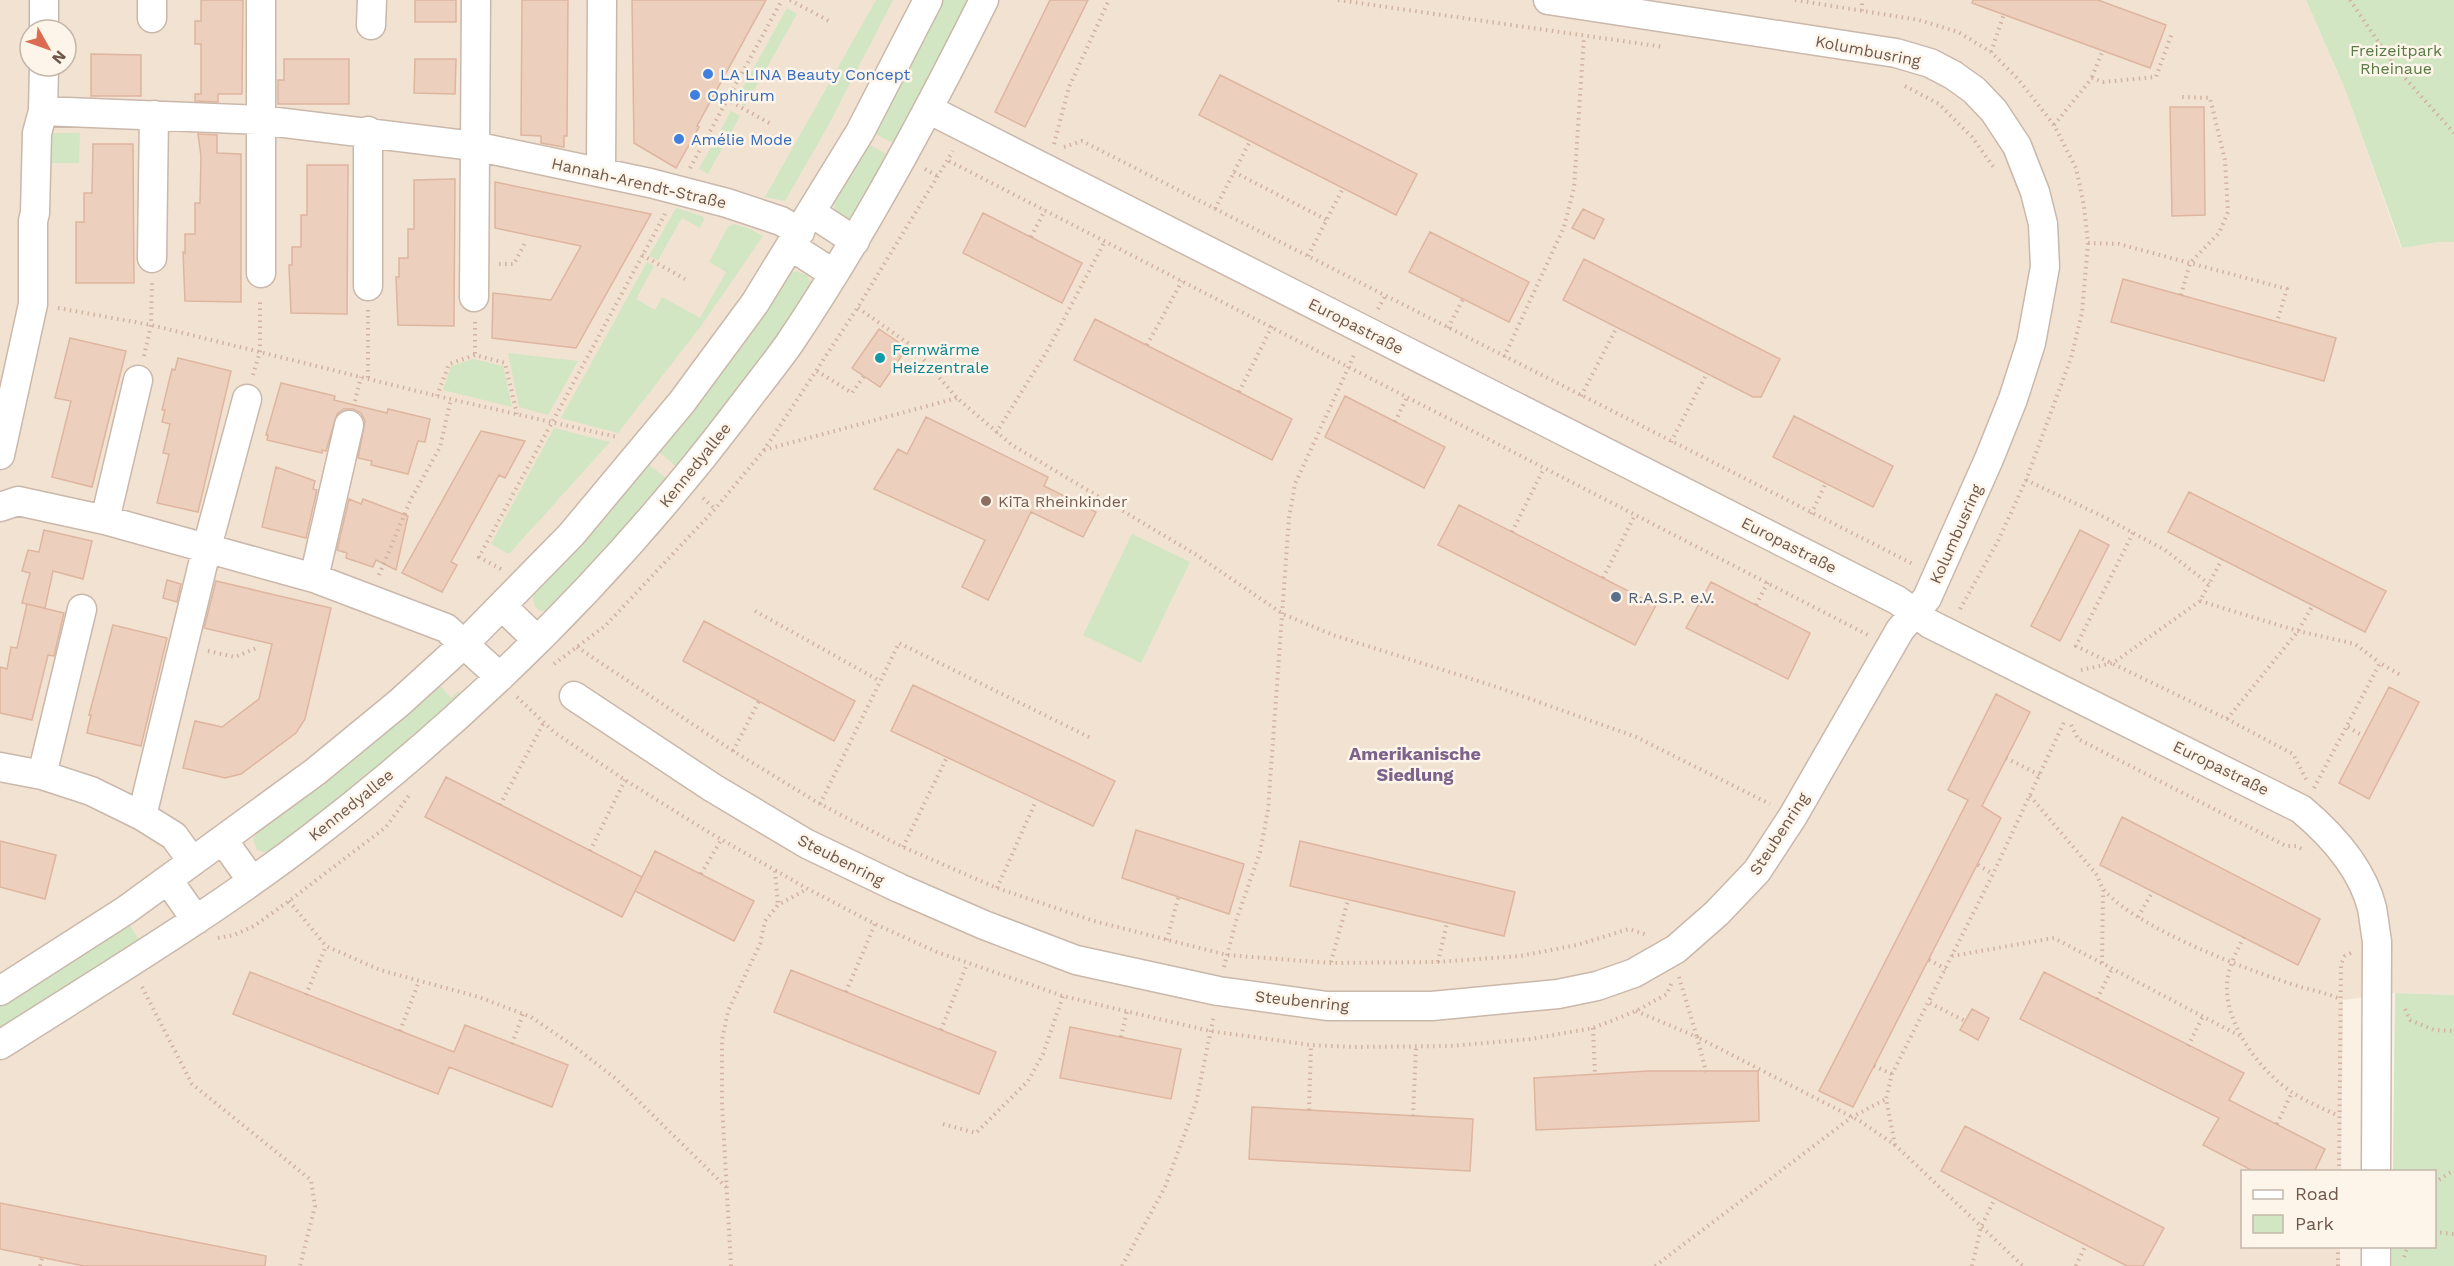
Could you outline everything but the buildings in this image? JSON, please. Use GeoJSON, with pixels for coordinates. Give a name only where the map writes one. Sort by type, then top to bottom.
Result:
{"type":"FeatureCollection","features":[{"type":"Feature","properties":{"kind":"street"},"geometry":{"type":"LineString","coordinates":[[44,0],[44,18]]}},
{"type":"Feature","properties":{"kind":"street"},"geometry":{"type":"LineString","coordinates":[[261,0],[261,273]]}},
{"type":"Feature","properties":{"kind":"street"},"geometry":{"type":"LineString","coordinates":[[474,297],[476,0]]}},
{"type":"Feature","properties":{"kind":"street"},"geometry":{"type":"LineString","coordinates":[[601,172],[602,0]]}},
{"type":"Feature","properties":{"kind":"street"},"geometry":{"type":"LineString","coordinates":[[0,992],[168,880],[315,772],[399,703],[465,643],[571,535],[676,410],[737,328],[801,231],[866,122],[928,0]]}},
{"type":"Feature","properties":{"kind":"street","name":"Kennedyallee"},"geometry":{"type":"LineString","coordinates":[[0,1045],[196,920],[312,837],[413,755],[500,677],[651,520],[787,346],[834,274],[930,110],[984,0]]}},
{"type":"Feature","properties":{"kind":"street","name":"Kolumbusring"},"geometry":{"type":"LineString","coordinates":[[1548,0],[1896,53],[1929,63],[1953,75],[1974,90],[2007,128],[2029,174],[2043,224],[2045,267],[2039,308],[2031,343],[2013,399],[1989,459],[1927,598],[1914,613]]}},
{"type":"Feature","properties":{"kind":"street"},"geometry":{"type":"LineString","coordinates":[[0,455],[33,304],[33,220],[37,133],[43,111],[44,78]]}},
{"type":"Feature","properties":{"kind":"street","name":"Europastraße"},"geometry":{"type":"LineString","coordinates":[[930,110],[1876,590],[1930,624],[2301,809],[2335,840],[2362,884],[2372,907],[2377,941],[2376,1170]]}},
{"type":"Feature","properties":{"kind":"street","name":"Hannah-Arendt-Straße"},"geometry":{"type":"LineString","coordinates":[[43,111],[260,120],[368,131],[474,146],[678,190],[781,221],[801,231]]}},
{"type":"Feature","properties":{"kind":"street"},"geometry":{"type":"LineString","coordinates":[[152,258],[154,115]]}},
{"type":"Feature","properties":{"kind":"street"},"geometry":{"type":"LineString","coordinates":[[368,131],[368,286]]}},
{"type":"Feature","properties":{"kind":"street"},"geometry":{"type":"LineString","coordinates":[[801,231],[855,241]]}},
{"type":"Feature","properties":{"kind":"street"},"geometry":{"type":"LineString","coordinates":[[801,231],[834,274]]}},
{"type":"Feature","properties":{"kind":"street"},"geometry":{"type":"LineString","coordinates":[[105,520],[138,380]]}},
{"type":"Feature","properties":{"kind":"street"},"geometry":{"type":"LineString","coordinates":[[142,816],[207,547],[247,399]]}},
{"type":"Feature","properties":{"kind":"street"},"geometry":{"type":"LineString","coordinates":[[314,578],[349,425]]}},
{"type":"Feature","properties":{"kind":"street"},"geometry":{"type":"LineString","coordinates":[[0,507],[18,501],[105,520],[314,578],[446,628],[500,677]]}},
{"type":"Feature","properties":{"kind":"street"},"geometry":{"type":"LineString","coordinates":[[502,606],[537,640]]}},
{"type":"Feature","properties":{"kind":"street"},"geometry":{"type":"LineString","coordinates":[[42,775],[82,609]]}},
{"type":"Feature","properties":{"kind":"street","name":"Steubenring"},"geometry":{"type":"LineString","coordinates":[[574,696],[705,783],[798,838],[893,886],[984,925],[1076,960],[1218,991],[1327,1006],[1432,1006],[1558,994],[1597,986],[1634,973],[1676,949],[1717,913],[1757,871],[1793,816],[1900,630],[1914,613]]}},
{"type":"Feature","properties":{"kind":"street"},"geometry":{"type":"LineString","coordinates":[[0,767],[42,775],[91,791],[142,816],[174,836],[192,861]]}},
{"type":"Feature","properties":{"kind":"street"},"geometry":{"type":"LineString","coordinates":[[223,840],[252,881]]}},
{"type":"Feature","properties":{"kind":"street"},"geometry":{"type":"LineString","coordinates":[[168,880],[196,920]]}},
{"type":"Feature","properties":{"kind":"street"},"geometry":{"type":"LineString","coordinates":[[2376,1248],[2376,1266]]}},
{"type":"Feature","properties":{"kind":"path"},"geometry":{"type":"LineString","coordinates":[[497,579],[505,571],[479,557],[726,99],[782,0]]}},
{"type":"Feature","properties":{"kind":"path"},"geometry":{"type":"LineString","coordinates":[[790,0],[829,21]]}},
{"type":"Feature","properties":{"kind":"path"},"geometry":{"type":"LineString","coordinates":[[1108,0],[1069,87],[1052,151],[1082,141],[1915,565]]}},
{"type":"Feature","properties":{"kind":"path"},"geometry":{"type":"LineString","coordinates":[[1338,0],[1666,48]]}},
{"type":"Feature","properties":{"kind":"path"},"geometry":{"type":"LineString","coordinates":[[1862,0],[1862,11]]}},
{"type":"Feature","properties":{"kind":"path"},"geometry":{"type":"LineString","coordinates":[[2350,0],[2396,68],[2454,133]]}},
{"type":"Feature","properties":{"kind":"path"},"geometry":{"type":"LineString","coordinates":[[1991,52],[2004,14]]}},
{"type":"Feature","properties":{"kind":"path"},"geometry":{"type":"LineString","coordinates":[[2092,78],[2103,82],[2156,76],[2172,33]]}},
{"type":"Feature","properties":{"kind":"path"},"geometry":{"type":"LineString","coordinates":[[1504,357],[1564,227],[1574,188],[1584,37]]}},
{"type":"Feature","properties":{"kind":"path"},"geometry":{"type":"LineString","coordinates":[[2054,125],[2092,78],[2103,50]]}},
{"type":"Feature","properties":{"kind":"path"},"geometry":{"type":"LineString","coordinates":[[1901,84],[1939,104],[1972,137],[1996,170]]}},
{"type":"Feature","properties":{"kind":"path"},"geometry":{"type":"LineString","coordinates":[[2181,295],[2190,263],[2219,233],[2229,212],[2225,160],[2210,98],[2182,98]]}},
{"type":"Feature","properties":{"kind":"path"},"geometry":{"type":"LineString","coordinates":[[726,99],[771,124]]}},
{"type":"Feature","properties":{"kind":"path"},"geometry":{"type":"LineString","coordinates":[[1215,209],[1250,141]]}},
{"type":"Feature","properties":{"kind":"path"},"geometry":{"type":"LineString","coordinates":[[949,161],[1874,638]]}},
{"type":"Feature","properties":{"kind":"path"},"geometry":{"type":"LineString","coordinates":[[1234,172],[1326,220]]}},
{"type":"Feature","properties":{"kind":"path"},"geometry":{"type":"LineString","coordinates":[[1308,256],[1343,188]]}},
{"type":"Feature","properties":{"kind":"path"},"geometry":{"type":"LineString","coordinates":[[1031,237],[1045,210]]}},
{"type":"Feature","properties":{"kind":"path"},"geometry":{"type":"LineString","coordinates":[[996,433],[1047,351],[1105,241]]}},
{"type":"Feature","properties":{"kind":"path"},"geometry":{"type":"LineString","coordinates":[[2088,243],[2119,244],[2287,289],[2277,322]]}},
{"type":"Feature","properties":{"kind":"path"},"geometry":{"type":"LineString","coordinates":[[642,255],[685,279]]}},
{"type":"Feature","properties":{"kind":"path"},"geometry":{"type":"LineString","coordinates":[[138,380],[151,325],[152,258]]}},
{"type":"Feature","properties":{"kind":"path"},"geometry":{"type":"LineString","coordinates":[[247,399],[260,352],[261,273]]}},
{"type":"Feature","properties":{"kind":"path"},"geometry":{"type":"LineString","coordinates":[[1147,345],[1182,281]]}},
{"type":"Feature","properties":{"kind":"path"},"geometry":{"type":"LineString","coordinates":[[368,286],[368,379]]}},
{"type":"Feature","properties":{"kind":"path"},"geometry":{"type":"LineString","coordinates":[[1122,1266],[1165,1187],[1196,1103],[1227,955],[1260,852],[1268,810],[1289,518],[1295,484],[1348,366],[1385,296]]}},
{"type":"Feature","properties":{"kind":"path"},"geometry":{"type":"LineString","coordinates":[[1448,328],[1463,299]]}},
{"type":"Feature","properties":{"kind":"path"},"geometry":{"type":"LineString","coordinates":[[33,304],[151,325],[610,437],[625,437],[618,446]]}},
{"type":"Feature","properties":{"kind":"path"},"geometry":{"type":"LineString","coordinates":[[858,307],[912,346],[957,398],[1012,445],[1195,554],[1282,614],[1333,635],[1497,687],[1636,737],[1776,807]]}},
{"type":"Feature","properties":{"kind":"path"},"geometry":{"type":"LineString","coordinates":[[1239,392],[1272,326]]}},
{"type":"Feature","properties":{"kind":"path"},"geometry":{"type":"LineString","coordinates":[[1581,396],[1617,327]]}},
{"type":"Feature","properties":{"kind":"path"},"geometry":{"type":"LineString","coordinates":[[437,396],[448,364],[475,354],[505,363],[517,414]]}},
{"type":"Feature","properties":{"kind":"path"},"geometry":{"type":"LineString","coordinates":[[817,371],[852,393],[864,376]]}},
{"type":"Feature","properties":{"kind":"path"},"geometry":{"type":"LineString","coordinates":[[1671,442],[1707,373]]}},
{"type":"Feature","properties":{"kind":"path"},"geometry":{"type":"LineString","coordinates":[[1395,422],[1407,397]]}},
{"type":"Feature","properties":{"kind":"path"},"geometry":{"type":"LineString","coordinates":[[764,450],[957,398]]}},
{"type":"Feature","properties":{"kind":"path"},"geometry":{"type":"LineString","coordinates":[[369,598],[411,499],[440,447],[451,399]]}},
{"type":"Feature","properties":{"kind":"path"},"geometry":{"type":"LineString","coordinates":[[1512,532],[1544,468]]}},
{"type":"Feature","properties":{"kind":"path"},"geometry":{"type":"LineString","coordinates":[[2026,480],[2164,550],[2209,584]]}},
{"type":"Feature","properties":{"kind":"path"},"geometry":{"type":"LineString","coordinates":[[1811,514],[1826,483]]}},
{"type":"Feature","properties":{"kind":"path"},"geometry":{"type":"LineString","coordinates":[[1603,578],[1635,515]]}},
{"type":"Feature","properties":{"kind":"path"},"geometry":{"type":"LineString","coordinates":[[2133,533],[2076,646],[2227,719],[2293,754],[2312,791],[2380,663]]}},
{"type":"Feature","properties":{"kind":"path"},"geometry":{"type":"LineString","coordinates":[[2113,663],[2200,601],[2222,559]]}},
{"type":"Feature","properties":{"kind":"path"},"geometry":{"type":"LineString","coordinates":[[1756,605],[1768,582]]}},
{"type":"Feature","properties":{"kind":"path"},"geometry":{"type":"LineString","coordinates":[[2200,601],[2298,631],[2355,644],[2402,676]]}},
{"type":"Feature","properties":{"kind":"path"},"geometry":{"type":"LineString","coordinates":[[2227,719],[2298,631],[2313,605]]}},
{"type":"Feature","properties":{"kind":"path"},"geometry":{"type":"LineString","coordinates":[[755,612],[880,681]]}},
{"type":"Feature","properties":{"kind":"path"},"geometry":{"type":"LineString","coordinates":[[820,804],[899,643],[1091,738]]}},
{"type":"Feature","properties":{"kind":"path"},"geometry":{"type":"LineString","coordinates":[[180,658],[235,657],[259,647]]}},
{"type":"Feature","properties":{"kind":"path"},"geometry":{"type":"LineString","coordinates":[[577,647],[733,751],[820,804],[903,847],[998,888],[1094,921],[1227,955],[1330,963],[1438,962],[1520,956],[1577,945],[1629,929],[1658,939]]}},
{"type":"Feature","properties":{"kind":"path"},"geometry":{"type":"LineString","coordinates":[[733,751],[759,701]]}},
{"type":"Feature","properties":{"kind":"path"},"geometry":{"type":"LineString","coordinates":[[1895,1145],[1886,1099],[1892,1074],[1930,1003],[2067,716],[2078,738],[2286,846],[2296,846],[2306,852]]}},
{"type":"Feature","properties":{"kind":"path"},"geometry":{"type":"LineString","coordinates":[[500,805],[544,722]]}},
{"type":"Feature","properties":{"kind":"path"},"geometry":{"type":"LineString","coordinates":[[2348,727],[2363,736]]}},
{"type":"Feature","properties":{"kind":"path"},"geometry":{"type":"LineString","coordinates":[[903,847],[947,757]]}},
{"type":"Feature","properties":{"kind":"path"},"geometry":{"type":"LineString","coordinates":[[2006,758],[2040,775]]}},
{"type":"Feature","properties":{"kind":"path"},"geometry":{"type":"LineString","coordinates":[[590,850],[625,780]]}},
{"type":"Feature","properties":{"kind":"path"},"geometry":{"type":"LineString","coordinates":[[2030,796],[2097,874],[2103,890],[2102,963]]}},
{"type":"Feature","properties":{"kind":"path"},"geometry":{"type":"LineString","coordinates":[[998,888],[1036,801]]}},
{"type":"Feature","properties":{"kind":"path"},"geometry":{"type":"LineString","coordinates":[[701,874],[721,840]]}},
{"type":"Feature","properties":{"kind":"path"},"geometry":{"type":"LineString","coordinates":[[1978,865],[1993,874]]}},
{"type":"Feature","properties":{"kind":"path"},"geometry":{"type":"LineString","coordinates":[[775,870],[778,905]]}},
{"type":"Feature","properties":{"kind":"path"},"geometry":{"type":"LineString","coordinates":[[731,1266],[722,1104],[722,1040],[728,1011],[760,944],[765,921],[778,905],[808,889]]}},
{"type":"Feature","properties":{"kind":"path"},"geometry":{"type":"LineString","coordinates":[[2103,890],[2138,917],[2163,931],[2231,961],[2340,999]]}},
{"type":"Feature","properties":{"kind":"path"},"geometry":{"type":"LineString","coordinates":[[2138,917],[2153,891]]}},
{"type":"Feature","properties":{"kind":"path"},"geometry":{"type":"LineString","coordinates":[[1167,940],[1178,898]]}},
{"type":"Feature","properties":{"kind":"path"},"geometry":{"type":"LineString","coordinates":[[1330,963],[1348,900]]}},
{"type":"Feature","properties":{"kind":"path"},"geometry":{"type":"LineString","coordinates":[[290,901],[326,946],[380,970],[479,997],[523,1014],[575,1047],[616,1079],[726,1187]]}},
{"type":"Feature","properties":{"kind":"path"},"geometry":{"type":"LineString","coordinates":[[1438,962],[1447,923]]}},
{"type":"Feature","properties":{"kind":"path"},"geometry":{"type":"LineString","coordinates":[[846,992],[874,924]]}},
{"type":"Feature","properties":{"kind":"path"},"geometry":{"type":"LineString","coordinates":[[2244,937],[2231,961],[2227,986],[2232,1014],[2240,1035],[2267,1071],[2292,1092],[2339,1116]]}},
{"type":"Feature","properties":{"kind":"path"},"geometry":{"type":"LineString","coordinates":[[1952,956],[2054,938],[2240,1035]]}},
{"type":"Feature","properties":{"kind":"path"},"geometry":{"type":"LineString","coordinates":[[306,994],[326,946]]}},
{"type":"Feature","properties":{"kind":"path"},"geometry":{"type":"LineString","coordinates":[[2338,1170],[2341,964],[2345,956],[2355,952]]}},
{"type":"Feature","properties":{"kind":"path"},"geometry":{"type":"LineString","coordinates":[[1929,960],[1946,969]]}},
{"type":"Feature","properties":{"kind":"path"},"geometry":{"type":"LineString","coordinates":[[941,1030],[967,963]]}},
{"type":"Feature","properties":{"kind":"path"},"geometry":{"type":"LineString","coordinates":[[2097,999],[2112,969]]}},
{"type":"Feature","properties":{"kind":"path"},"geometry":{"type":"LineString","coordinates":[[1677,971],[1706,1072]]}},
{"type":"Feature","properties":{"kind":"path"},"geometry":{"type":"LineString","coordinates":[[138,979],[192,1083],[311,1180],[315,1206],[300,1266]]}},
{"type":"Feature","properties":{"kind":"path"},"geometry":{"type":"LineString","coordinates":[[400,1031],[419,981]]}},
{"type":"Feature","properties":{"kind":"path"},"geometry":{"type":"LineString","coordinates":[[943,1124],[976,1133],[1028,1081],[1043,1054],[1063,996]]}},
{"type":"Feature","properties":{"kind":"path"},"geometry":{"type":"LineString","coordinates":[[1930,1003],[1965,1021]]}},
{"type":"Feature","properties":{"kind":"path"},"geometry":{"type":"LineString","coordinates":[[1120,1037],[1127,1011]]}},
{"type":"Feature","properties":{"kind":"path"},"geometry":{"type":"LineString","coordinates":[[1636,1011],[1697,1037],[1852,1117],[1895,1145],[2023,1266]]}},
{"type":"Feature","properties":{"kind":"path"},"geometry":{"type":"LineString","coordinates":[[512,1044],[523,1014]]}},
{"type":"Feature","properties":{"kind":"path"},"geometry":{"type":"LineString","coordinates":[[2188,1046],[2203,1016]]}},
{"type":"Feature","properties":{"kind":"path"},"geometry":{"type":"LineString","coordinates":[[1593,1028],[1595,1076]]}},
{"type":"Feature","properties":{"kind":"path"},"geometry":{"type":"LineString","coordinates":[[1310,1110],[1311,1045]]}},
{"type":"Feature","properties":{"kind":"path"},"geometry":{"type":"LineString","coordinates":[[1413,1116],[1416,1047]]}},
{"type":"Feature","properties":{"kind":"path"},"geometry":{"type":"LineString","coordinates":[[1874,1066],[1892,1074]]}},
{"type":"Feature","properties":{"kind":"path"},"geometry":{"type":"LineString","coordinates":[[2277,1124],[2292,1092]]}},
{"type":"Feature","properties":{"kind":"path"},"geometry":{"type":"LineString","coordinates":[[1655,1266],[1852,1117],[1886,1099]]}},
{"type":"Feature","properties":{"kind":"path"},"geometry":{"type":"LineString","coordinates":[[2436,1182],[2454,1170]]}},
{"type":"Feature","properties":{"kind":"path"},"geometry":{"type":"LineString","coordinates":[[1972,1266],[1981,1227],[1995,1198]]}},
{"type":"Feature","properties":{"kind":"path"},"geometry":{"type":"LineString","coordinates":[[2436,1232],[2453,1235]]}},
{"type":"Feature","properties":{"kind":"path"},"geometry":{"type":"LineString","coordinates":[[2076,1266],[2086,1244]]}},
{"type":"Feature","properties":{"kind":"path"},"geometry":{"type":"LineString","coordinates":[[2337,1266],[2338,1248]]}},
{"type":"Feature","properties":{"kind":"path"},"geometry":{"type":"LineString","coordinates":[[40,1266],[42,1258]]}},
{"type":"Feature","properties":{"kind":"shaded area"},"geometry":{"type":"Polygon","coordinates":[[[0,0],[2306,0],[2345,89],[2401,248],[2454,242],[2454,995],[2395,993],[2343,1000],[2341,1170],[2241,1170],[2241,1248],[2340,1248],[2340,1266],[0,1266],[0,0]]]}},
{"type":"Feature","properties":{"kind":"green space"},"geometry":{"type":"Polygon","coordinates":[[[876,0],[893,0],[828,126],[785,201],[765,197],[876,0]]]}},
{"type":"Feature","properties":{"kind":"green space"},"geometry":{"type":"Polygon","coordinates":[[[942,0],[972,0],[896,145],[874,133],[942,0]]]}},
{"type":"Feature","properties":{"kind":"green space","name":"Freizeitpark Rheinaue"},"geometry":{"type":"Polygon","coordinates":[[[2306,0],[2454,0],[2454,242],[2402,248],[2345,89],[2306,0]]]}},
{"type":"Feature","properties":{"kind":"green space"},"geometry":{"type":"Polygon","coordinates":[[[787,8],[797,14],[745,106],[736,100],[787,8]]]}},
{"type":"Feature","properties":{"kind":"green space"},"geometry":{"type":"Polygon","coordinates":[[[731,111],[740,116],[708,174],[699,169],[731,111]]]}},
{"type":"Feature","properties":{"kind":"green space"},"geometry":{"type":"Polygon","coordinates":[[[50,133],[80,133],[79,163],[50,163],[50,133]]]}},
{"type":"Feature","properties":{"kind":"green space"},"geometry":{"type":"Polygon","coordinates":[[[868,144],[890,156],[853,218],[843,219],[835,212],[834,203],[868,144]]]}},
{"type":"Feature","properties":{"kind":"green space"},"geometry":{"type":"Polygon","coordinates":[[[676,208],[702,216],[704,219],[700,228],[682,218],[658,260],[649,256],[676,208]]]}},
{"type":"Feature","properties":{"kind":"green space"},"geometry":{"type":"Polygon","coordinates":[[[734,224],[763,236],[701,326],[618,433],[561,418],[647,262],[654,266],[636,299],[655,310],[662,297],[700,318],[726,272],[709,262],[728,227],[734,224]]]}},
{"type":"Feature","properties":{"kind":"green space"},"geometry":{"type":"Polygon","coordinates":[[[795,271],[807,275],[811,282],[810,288],[779,335],[678,468],[658,451],[759,320],[789,275],[795,271]]]}},
{"type":"Feature","properties":{"kind":"green space"},"geometry":{"type":"Polygon","coordinates":[[[508,353],[578,361],[548,415],[519,407],[508,353]]]}},
{"type":"Feature","properties":{"kind":"green space"},"geometry":{"type":"Polygon","coordinates":[[[473,359],[503,366],[512,407],[443,390],[451,366],[473,359]]]}},
{"type":"Feature","properties":{"kind":"green space"},"geometry":{"type":"Polygon","coordinates":[[[554,428],[610,442],[509,554],[491,544],[554,428]]]}},
{"type":"Feature","properties":{"kind":"green space"},"geometry":{"type":"Polygon","coordinates":[[[648,464],[668,480],[640,514],[548,611],[541,611],[535,607],[532,595],[648,464]]]}},
{"type":"Feature","properties":{"kind":"green space"},"geometry":{"type":"Polygon","coordinates":[[[1132,534],[1190,562],[1141,663],[1083,635],[1132,534]]]}},
{"type":"Feature","properties":{"kind":"green space"},"geometry":{"type":"Polygon","coordinates":[[[438,683],[451,698],[458,691],[462,697],[382,766],[268,853],[257,850],[253,840],[258,830],[438,683]]]}},
{"type":"Feature","properties":{"kind":"green space"},"geometry":{"type":"Polygon","coordinates":[[[127,920],[140,942],[0,1033],[0,1002],[127,920]]]}},
{"type":"Feature","properties":{"kind":"green space"},"geometry":{"type":"Polygon","coordinates":[[[2395,993],[2454,995],[2454,1266],[2392,1266],[2392,1248],[2436,1248],[2436,1170],[2393,1170],[2395,993]]]}},
{"type":"Feature","properties":{"kind":"place","name":"LA LINA Beauty Concept"},"geometry":{"type":"Point","coordinates":[708,74]}},
{"type":"Feature","properties":{"kind":"place","name":"Ophirum"},"geometry":{"type":"Point","coordinates":[695,95]}},
{"type":"Feature","properties":{"kind":"place","name":"Amélie Mode"},"geometry":{"type":"Point","coordinates":[679,139]}},
{"type":"Feature","properties":{"kind":"place","name":"Fernwärme Heizzentrale"},"geometry":{"type":"Point","coordinates":[880,358]}},
{"type":"Feature","properties":{"kind":"place","name":"KiTa Rheinkinder"},"geometry":{"type":"Point","coordinates":[986,501]}},
{"type":"Feature","properties":{"kind":"place","name":"R.A.S.P. e.V."},"geometry":{"type":"Point","coordinates":[1616,597]}},
{"type":"Feature","properties":{"kind":"district","name":"Amerikanische Siedlung"},"geometry":{"type":"Point","coordinates":[1415,763]}}]}
